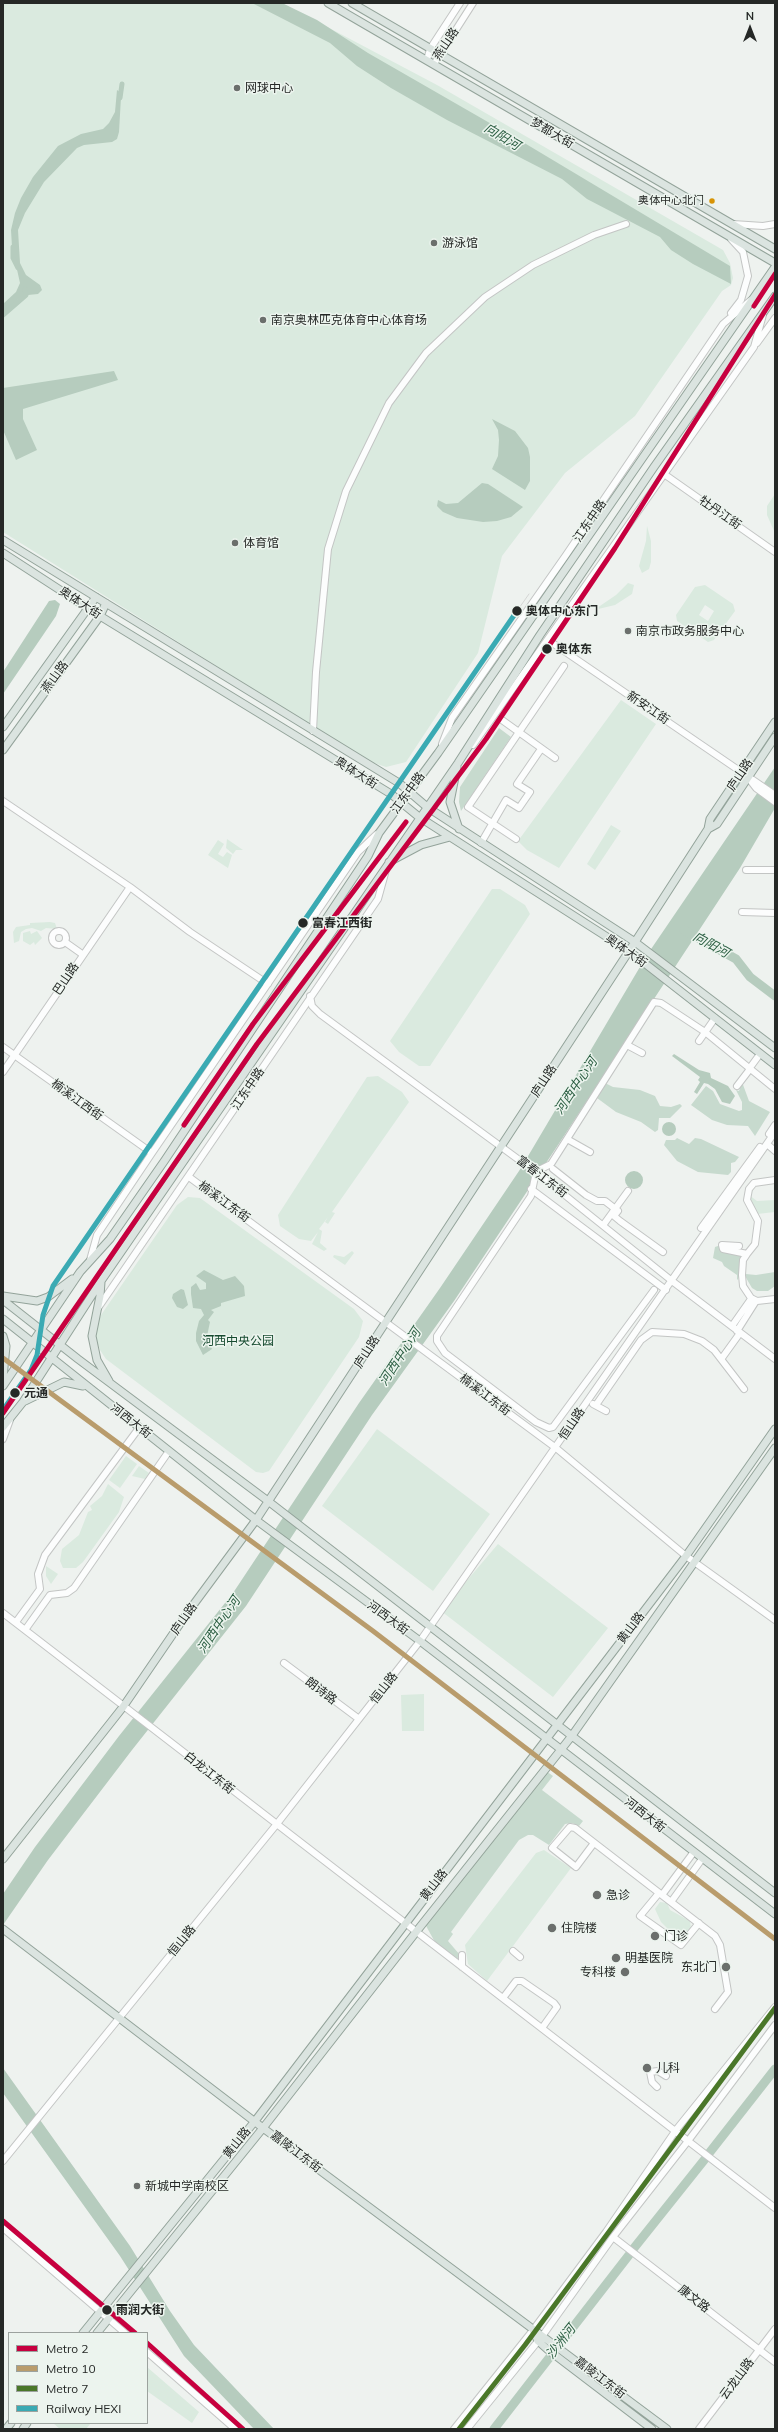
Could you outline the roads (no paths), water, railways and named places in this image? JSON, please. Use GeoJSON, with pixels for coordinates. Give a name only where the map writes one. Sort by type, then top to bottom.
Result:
{"type":"FeatureCollection","features":[{"type":"Feature","properties":{"kind":"main road"},"geometry":{"type":"LineString","coordinates":[[328,3],[427,60]]}},
{"type":"Feature","properties":{"kind":"main road","name":"梦都大街"},"geometry":{"type":"LineString","coordinates":[[352,3],[775,249]]}},
{"type":"Feature","properties":{"kind":"main road","name":"梦都大街"},"geometry":{"type":"LineString","coordinates":[[434,64],[775,263]]}},
{"type":"Feature","properties":{"kind":"main road","name":"江东中路"},"geometry":{"type":"LineString","coordinates":[[3,1386],[80,1272],[110,1239],[165,1160],[368,856],[379,833],[438,753],[775,267]]}},
{"type":"Feature","properties":{"kind":"main road","name":"江东中路"},"geometry":{"type":"LineString","coordinates":[[3,1427],[23,1402],[101,1281],[419,817],[458,763],[544,629],[775,296]]}},
{"type":"Feature","properties":{"kind":"main road","name":"奥体大街"},"geometry":{"type":"LineString","coordinates":[[3,540],[399,784],[427,807],[459,829],[635,942],[775,1048]]}},
{"type":"Feature","properties":{"kind":"main road","name":"奥体大街"},"geometry":{"type":"LineString","coordinates":[[3,553],[100,616],[391,794],[400,803],[419,817],[629,951],[775,1065]]}},
{"type":"Feature","properties":{"kind":"main road","name":"燕山路"},"geometry":{"type":"LineString","coordinates":[[3,727],[96,597]]}},
{"type":"Feature","properties":{"kind":"main road","name":"燕山路"},"geometry":{"type":"LineString","coordinates":[[3,750],[100,616],[106,603]]}},
{"type":"Feature","properties":{"kind":"main road","name":"庐山路"},"geometry":{"type":"LineString","coordinates":[[3,1860],[123,1707],[256,1520],[502,1147],[708,829],[710,819],[775,722]]}},
{"type":"Feature","properties":{"kind":"main road","name":"庐山路"},"geometry":{"type":"LineString","coordinates":[[708,829],[716,824],[775,738]]}},
{"type":"Feature","properties":{"kind":"main road"},"geometry":{"type":"LineString","coordinates":[[458,763],[450,802],[459,829]]}},
{"type":"Feature","properties":{"kind":"main road"},"geometry":{"type":"LineString","coordinates":[[388,863],[421,845],[450,837]]}},
{"type":"Feature","properties":{"kind":"main road"},"geometry":{"type":"LineString","coordinates":[[3,1296],[37,1301],[48,1297],[80,1272]]}},
{"type":"Feature","properties":{"kind":"main road"},"geometry":{"type":"LineString","coordinates":[[101,1281],[93,1326],[92,1345],[97,1360],[111,1384]]}},
{"type":"Feature","properties":{"kind":"main road","name":"河西大街"},"geometry":{"type":"LineString","coordinates":[[3,1300],[41,1328],[111,1384],[306,1530],[775,1893]]}},
{"type":"Feature","properties":{"kind":"main road","name":"河西大街"},"geometry":{"type":"LineString","coordinates":[[3,1319],[256,1520],[420,1641],[693,1853],[775,1914]]}},
{"type":"Feature","properties":{"kind":"main road"},"geometry":{"type":"LineString","coordinates":[[3,1336],[6,1346],[3,1378]]}},
{"type":"Feature","properties":{"kind":"main road"},"geometry":{"type":"LineString","coordinates":[[23,1402],[41,1391],[64,1382],[88,1387]]}},
{"type":"Feature","properties":{"kind":"main road","name":"黄山路"},"geometry":{"type":"LineString","coordinates":[[83,2332],[255,2121],[405,1921],[547,1739],[686,1556],[775,1429]]}},
{"type":"Feature","properties":{"kind":"main road","name":"黄山路"},"geometry":{"type":"LineString","coordinates":[[97,2332],[264,2128],[416,1932],[572,1737],[775,1448]]}},
{"type":"Feature","properties":{"kind":"main road","name":"嘉陵江东街"},"geometry":{"type":"LineString","coordinates":[[4,1929],[264,2128],[533,2330],[553,2342],[667,2429]]}},
{"type":"Feature","properties":{"kind":"main road","name":"嘉陵江东街"},"geometry":{"type":"LineString","coordinates":[[533,2330],[538,2341],[547,2349],[652,2429]]}},
{"type":"Feature","properties":{"kind":"street","name":"燕山路"},"geometry":{"type":"LineString","coordinates":[[460,3],[430,49],[427,60],[434,64],[473,3]]}},
{"type":"Feature","properties":{"kind":"street"},"geometry":{"type":"LineString","coordinates":[[313,731],[316,672],[328,549],[346,491],[389,404],[426,353],[485,297],[533,265],[594,235],[626,224]]}},
{"type":"Feature","properties":{"kind":"street"},"geometry":{"type":"LineString","coordinates":[[730,224],[763,226],[775,224]]}},
{"type":"Feature","properties":{"kind":"street"},"geometry":{"type":"LineString","coordinates":[[723,324],[741,300],[748,276],[743,252],[729,236]]}},
{"type":"Feature","properties":{"kind":"street","name":"江东中路"},"geometry":{"type":"LineString","coordinates":[[438,753],[452,718],[571,549],[723,324],[754,298]]}},
{"type":"Feature","properties":{"kind":"street","name":"江东中路"},"geometry":{"type":"LineString","coordinates":[[458,763],[483,733],[754,347],[765,309]]}},
{"type":"Feature","properties":{"kind":"street"},"geometry":{"type":"LineString","coordinates":[[754,347],[775,318]]}},
{"type":"Feature","properties":{"kind":"street","name":"牡丹江街"},"geometry":{"type":"LineString","coordinates":[[664,474],[775,552]]}},
{"type":"Feature","properties":{"kind":"street","name":"新安江街"},"geometry":{"type":"LineString","coordinates":[[548,640],[748,778],[775,802]]}},
{"type":"Feature","properties":{"kind":"street"},"geometry":{"type":"LineString","coordinates":[[516,839],[468,806],[564,666]]}},
{"type":"Feature","properties":{"kind":"street"},"geometry":{"type":"LineString","coordinates":[[502,720],[555,758]]}},
{"type":"Feature","properties":{"kind":"street"},"geometry":{"type":"LineString","coordinates":[[481,843],[506,800],[519,808],[530,792],[517,784],[541,749]]}},
{"type":"Feature","properties":{"kind":"street","name":"新安江街"},"geometry":{"type":"LineString","coordinates":[[758,786],[775,795]]}},
{"type":"Feature","properties":{"kind":"street"},"geometry":{"type":"LineString","coordinates":[[3,801],[130,887],[190,932],[268,984]]}},
{"type":"Feature","properties":{"kind":"street","name":"江东中路"},"geometry":{"type":"LineString","coordinates":[[90,1260],[97,1235],[152,1153],[358,852],[379,833]]}},
{"type":"Feature","properties":{"kind":"street","name":"江东中路"},"geometry":{"type":"LineString","coordinates":[[97,1309],[189,1176],[310,996],[378,899],[388,863]]}},
{"type":"Feature","properties":{"kind":"street"},"geometry":{"type":"LineString","coordinates":[[746,870],[775,870]]}},
{"type":"Feature","properties":{"kind":"street","name":"巴山路"},"geometry":{"type":"LineString","coordinates":[[3,1072],[82,954],[130,887]]}},
{"type":"Feature","properties":{"kind":"street"},"geometry":{"type":"LineString","coordinates":[[742,912],[775,914]]}},
{"type":"Feature","properties":{"kind":"street"},"geometry":{"type":"LineString","coordinates":[[65,942],[82,954]]}},
{"type":"Feature","properties":{"kind":"street","name":"富春江东街"},"geometry":{"type":"LineString","coordinates":[[310,996],[312,1006],[320,1014],[537,1173],[604,1224],[672,1281],[775,1359]]}},
{"type":"Feature","properties":{"kind":"street"},"geometry":{"type":"LineString","coordinates":[[654,1290],[553,1427],[549,1428],[536,1422],[445,1353],[437,1341],[437,1336],[531,1196],[531,1189],[537,1173],[550,1164],[568,1139],[654,1002],[661,1002],[705,1032],[775,1089]]}},
{"type":"Feature","properties":{"kind":"street"},"geometry":{"type":"LineString","coordinates":[[699,1041],[715,1018]]}},
{"type":"Feature","properties":{"kind":"street"},"geometry":{"type":"LineString","coordinates":[[627,1045],[642,1053]]}},
{"type":"Feature","properties":{"kind":"street","name":"楠溪江西街"},"geometry":{"type":"LineString","coordinates":[[3,1047],[152,1153]]}},
{"type":"Feature","properties":{"kind":"street"},"geometry":{"type":"LineString","coordinates":[[737,1086],[760,1054]]}},
{"type":"Feature","properties":{"kind":"street"},"geometry":{"type":"LineString","coordinates":[[701,1228],[775,1125]]}},
{"type":"Feature","properties":{"kind":"street","name":"恒山路"},"geometry":{"type":"LineString","coordinates":[[3,2161],[120,2019],[276,1825],[420,1641],[775,1132]]}},
{"type":"Feature","properties":{"kind":"street"},"geometry":{"type":"LineString","coordinates":[[568,1139],[590,1152]]}},
{"type":"Feature","properties":{"kind":"street"},"geometry":{"type":"LineString","coordinates":[[768,1142],[775,1145]]}},
{"type":"Feature","properties":{"kind":"street"},"geometry":{"type":"LineString","coordinates":[[768,1142],[775,1151]]}},
{"type":"Feature","properties":{"kind":"street"},"geometry":{"type":"LineString","coordinates":[[553,1169],[586,1195],[597,1201],[605,1201],[618,1211],[614,1216],[664,1252]]}},
{"type":"Feature","properties":{"kind":"street","name":"楠溪江东街"},"geometry":{"type":"LineString","coordinates":[[189,1176],[556,1448],[686,1556],[775,1620]]}},
{"type":"Feature","properties":{"kind":"street"},"geometry":{"type":"LineString","coordinates":[[754,1300],[743,1286],[742,1275],[743,1260],[755,1244],[758,1221],[747,1200],[749,1189],[754,1183],[775,1180]]}},
{"type":"Feature","properties":{"kind":"street"},"geometry":{"type":"LineString","coordinates":[[531,1189],[666,1290]]}},
{"type":"Feature","properties":{"kind":"street"},"geometry":{"type":"LineString","coordinates":[[604,1224],[628,1191]]}},
{"type":"Feature","properties":{"kind":"street"},"geometry":{"type":"LineString","coordinates":[[739,1246],[722,1245],[723,1249],[747,1254]]}},
{"type":"Feature","properties":{"kind":"street"},"geometry":{"type":"LineString","coordinates":[[732,1326],[754,1300],[775,1299]]}},
{"type":"Feature","properties":{"kind":"street"},"geometry":{"type":"LineString","coordinates":[[722,1358],[739,1332],[754,1300]]}},
{"type":"Feature","properties":{"kind":"street"},"geometry":{"type":"LineString","coordinates":[[596,1405],[642,1340],[652,1332],[692,1336],[714,1350],[722,1358],[729,1371],[744,1389]]}},
{"type":"Feature","properties":{"kind":"street"},"geometry":{"type":"LineString","coordinates":[[588,1401],[606,1411]]}},
{"type":"Feature","properties":{"kind":"street","name":"江东中路"},"geometry":{"type":"LineString","coordinates":[[3,1439],[10,1420]]}},
{"type":"Feature","properties":{"kind":"street"},"geometry":{"type":"LineString","coordinates":[[16,1622],[40,1589],[38,1574],[45,1554],[139,1428]]}},
{"type":"Feature","properties":{"kind":"street"},"geometry":{"type":"LineString","coordinates":[[25,1630],[50,1595],[67,1593],[74,1588],[169,1451]]}},
{"type":"Feature","properties":{"kind":"street","name":"白龙江东街"},"geometry":{"type":"LineString","coordinates":[[3,1613],[276,1825],[405,1921],[416,1932],[676,2130],[688,2141],[775,2208]]}},
{"type":"Feature","properties":{"kind":"street","name":"朗诗路"},"geometry":{"type":"LineString","coordinates":[[284,1663],[359,1719]]}},
{"type":"Feature","properties":{"kind":"street"},"geometry":{"type":"LineString","coordinates":[[594,1843],[576,1867],[552,1848],[570,1827],[594,1843],[715,1936],[720,1945],[728,1992],[716,2009]]}},
{"type":"Feature","properties":{"kind":"street"},"geometry":{"type":"LineString","coordinates":[[693,1853],[640,1916],[681,1945],[699,1923]]}},
{"type":"Feature","properties":{"kind":"street"},"geometry":{"type":"LineString","coordinates":[[671,1902],[702,1859]]}},
{"type":"Feature","properties":{"kind":"street"},"geometry":{"type":"LineString","coordinates":[[513,1951],[520,1957]]}},
{"type":"Feature","properties":{"kind":"street"},"geometry":{"type":"LineString","coordinates":[[462,1955],[462,1967]]}},
{"type":"Feature","properties":{"kind":"street"},"geometry":{"type":"LineString","coordinates":[[503,1998],[516,1982],[522,1982],[554,2003],[557,2007],[542,2028]]}},
{"type":"Feature","properties":{"kind":"street"},"geometry":{"type":"LineString","coordinates":[[454,2429],[533,2330],[606,2232],[676,2130],[775,2007]]}},
{"type":"Feature","properties":{"kind":"street"},"geometry":{"type":"LineString","coordinates":[[467,2429],[543,2335],[613,2237],[688,2141],[775,2025]]}},
{"type":"Feature","properties":{"kind":"street"},"geometry":{"type":"LineString","coordinates":[[657,2086],[652,2082],[650,2072],[658,2071],[666,2076]]}},
{"type":"Feature","properties":{"kind":"street"},"geometry":{"type":"LineString","coordinates":[[3,2228],[124,2332]]}},
{"type":"Feature","properties":{"kind":"street","name":"康文路"},"geometry":{"type":"LineString","coordinates":[[613,2237],[775,2362]]}},
{"type":"Feature","properties":{"kind":"street","name":"云龙山路"},"geometry":{"type":"LineString","coordinates":[[699,2429],[775,2329]]}},
{"type":"Feature","properties":{"kind":"street"},"geometry":{"type":"LineString","coordinates":[[148,2353],[235,2429]]}},
{"type":"Feature","properties":{"kind":"water"},"geometry":{"type":"Polygon","coordinates":[[[252,3],[282,3],[317,20],[368,53],[521,141],[730,266],[731,284],[693,264],[671,250],[660,237],[587,199],[562,179],[447,120],[391,88],[357,66],[330,43],[252,3]]]}},
{"type":"Feature","properties":{"kind":"water"},"geometry":{"type":"Polygon","coordinates":[[[117,90],[121,93],[121,97],[119,132],[117,139],[112,142],[84,145],[77,148],[44,182],[25,213],[18,230],[20,263],[26,275],[40,285],[42,290],[38,294],[28,295],[18,299],[3,314],[3,304],[16,292],[20,283],[12,247],[11,230],[15,213],[21,198],[33,177],[58,146],[81,134],[103,129],[109,123],[115,112],[117,90]]]}},
{"type":"Feature","properties":{"kind":"water"},"geometry":{"type":"Polygon","coordinates":[[[114,371],[118,380],[23,409],[23,419],[37,450],[16,460],[3,430],[3,388],[114,371]]]}},
{"type":"Feature","properties":{"kind":"water"},"geometry":{"type":"Polygon","coordinates":[[[492,419],[515,431],[528,448],[530,457],[530,481],[525,490],[492,469],[498,456],[499,440],[498,430],[492,419]]]}},
{"type":"Feature","properties":{"kind":"water"},"geometry":{"type":"Polygon","coordinates":[[[482,483],[488,484],[523,507],[511,517],[497,521],[483,522],[457,518],[443,512],[437,506],[438,500],[446,504],[458,503],[482,483]]]}},
{"type":"Feature","properties":{"kind":"water"},"geometry":{"type":"Polygon","coordinates":[[[55,600],[60,604],[56,616],[3,694],[3,672],[49,601],[55,600]]]}},
{"type":"Feature","properties":{"kind":"water","name":"河西中心河"},"geometry":{"type":"Polygon","coordinates":[[[775,767],[775,808],[740,868],[454,1301],[372,1415],[246,1606],[132,1750],[48,1860],[3,1925],[3,1894],[35,1847],[119,1736],[233,1593],[359,1403],[440,1288],[521,1168],[647,955],[775,767]]]}},
{"type":"Feature","properties":{"kind":"water"},"geometry":{"type":"Polygon","coordinates":[[[674,1054],[699,1070],[710,1073],[711,1078],[728,1086],[735,1096],[730,1104],[722,1102],[715,1089],[708,1084],[704,1083],[697,1094],[694,1092],[700,1082],[698,1080],[700,1077],[672,1056],[674,1054]]]}},
{"type":"Feature","properties":{"kind":"water"},"geometry":{"type":"Polygon","coordinates":[[[666,1122],[672,1122],[676,1126],[676,1132],[672,1136],[666,1136],[662,1132],[662,1126],[666,1122]]]}},
{"type":"Feature","properties":{"kind":"water"},"geometry":{"type":"Polygon","coordinates":[[[634,1171],[640,1174],[643,1180],[640,1186],[634,1189],[628,1186],[625,1180],[628,1174],[634,1171]]]}},
{"type":"Feature","properties":{"kind":"water"},"geometry":{"type":"Polygon","coordinates":[[[204,1270],[223,1280],[235,1276],[244,1286],[245,1296],[221,1303],[221,1306],[211,1310],[214,1312],[208,1320],[210,1322],[207,1336],[212,1349],[203,1355],[196,1341],[196,1333],[199,1321],[204,1315],[201,1309],[193,1308],[191,1287],[196,1283],[200,1290],[206,1289],[206,1283],[196,1276],[204,1270]]]}},
{"type":"Feature","properties":{"kind":"water"},"geometry":{"type":"Polygon","coordinates":[[[181,1289],[184,1290],[188,1305],[183,1309],[177,1307],[172,1298],[173,1294],[181,1289]]]}},
{"type":"Feature","properties":{"kind":"water"},"geometry":{"type":"Polygon","coordinates":[[[3,2068],[130,2246],[170,2311],[194,2345],[274,2429],[254,2429],[184,2356],[120,2256],[3,2093],[3,2068]]]}},
{"type":"Feature","properties":{"kind":"waterway"},"geometry":{"type":"LineString","coordinates":[[120,98],[122,84]]}},
{"type":"Feature","properties":{"kind":"waterway"},"geometry":{"type":"LineString","coordinates":[[13,247],[13,258],[18,268]]}},
{"type":"Feature","properties":{"kind":"waterway"},"geometry":{"type":"LineString","coordinates":[[3,315],[26,295],[25,289]]}},
{"type":"Feature","properties":{"kind":"waterway","name":"向阳河"},"geometry":{"type":"LineString","coordinates":[[684,930],[736,959],[750,977],[775,996]]}},
{"type":"Feature","properties":{"kind":"waterway","name":"沙洲河"},"geometry":{"type":"LineString","coordinates":[[710,2152],[775,2069]]}},
{"type":"Feature","properties":{"kind":"waterway","name":"沙洲河"},"geometry":{"type":"LineString","coordinates":[[634,2248],[705,2159]]}},
{"type":"Feature","properties":{"kind":"waterway","name":"沙洲河"},"geometry":{"type":"LineString","coordinates":[[494,2429],[629,2255]]}},
{"type":"Feature","properties":{"kind":"tram line"},"geometry":{"type":"LineString","coordinates":[[517,611],[529,594]]}},
{"type":"Feature","properties":{"kind":"metro line","name":"2"},"geometry":{"type":"LineString","coordinates":[[754,306],[775,274]]}},
{"type":"Feature","properties":{"kind":"metro line","name":"2"},"geometry":{"type":"LineString","coordinates":[[3,1413],[257,1044],[486,739],[615,548],[775,295]]}},
{"type":"Feature","properties":{"kind":"metro line","name":"2"},"geometry":{"type":"LineString","coordinates":[[184,1125],[253,1024],[406,822]]}},
{"type":"Feature","properties":{"kind":"metro line","name":"10"},"geometry":{"type":"LineString","coordinates":[[3,1358],[373,1631],[775,1939]]}},
{"type":"Feature","properties":{"kind":"metro line","name":"7"},"geometry":{"type":"LineString","coordinates":[[459,2429],[525,2345],[775,2008]]}},
{"type":"Feature","properties":{"kind":"metro line","name":"2"},"geometry":{"type":"LineString","coordinates":[[3,2221],[134,2332]]}},
{"type":"Feature","properties":{"kind":"metro line","name":"2"},"geometry":{"type":"LineString","coordinates":[[148,2344],[243,2429]]}},
{"type":"Feature","properties":{"kind":"rail line","name":"HEXI"},"geometry":{"type":"LineString","coordinates":[[3,1410],[31,1370],[37,1355],[43,1315],[53,1286],[517,611]]}},
{"type":"Feature","properties":{"kind":"place","name":"网球中心"},"geometry":{"type":"Point","coordinates":[237,88]}},
{"type":"Feature","properties":{"kind":"place","name":"奥体中心北门"},"geometry":{"type":"Point","coordinates":[712,201]}},
{"type":"Feature","properties":{"kind":"place","name":"游泳馆"},"geometry":{"type":"Point","coordinates":[434,243]}},
{"type":"Feature","properties":{"kind":"place","name":"南京奥林匹克体育中心体育场"},"geometry":{"type":"Point","coordinates":[263,320]}},
{"type":"Feature","properties":{"kind":"place","name":"体育馆"},"geometry":{"type":"Point","coordinates":[235,543]}},
{"type":"Feature","properties":{"kind":"place","name":"奥体中心东门"},"geometry":{"type":"Point","coordinates":[517,611]}},
{"type":"Feature","properties":{"kind":"place","name":"南京市政务服务中心"},"geometry":{"type":"Point","coordinates":[628,631]}},
{"type":"Feature","properties":{"kind":"place","name":"奥体东"},"geometry":{"type":"Point","coordinates":[547,649]}},
{"type":"Feature","properties":{"kind":"place","name":"富春江西街"},"geometry":{"type":"Point","coordinates":[303,923]}},
{"type":"Feature","properties":{"kind":"place","name":"元通"},"geometry":{"type":"Point","coordinates":[15,1393]}},
{"type":"Feature","properties":{"kind":"place","name":"急诊"},"geometry":{"type":"Point","coordinates":[597,1895]}},
{"type":"Feature","properties":{"kind":"place","name":"住院楼"},"geometry":{"type":"Point","coordinates":[552,1928]}},
{"type":"Feature","properties":{"kind":"place","name":"门诊"},"geometry":{"type":"Point","coordinates":[655,1936]}},
{"type":"Feature","properties":{"kind":"place","name":"明基医院"},"geometry":{"type":"Point","coordinates":[616,1958]}},
{"type":"Feature","properties":{"kind":"place","name":"东北门"},"geometry":{"type":"Point","coordinates":[726,1967]}},
{"type":"Feature","properties":{"kind":"place","name":"专科楼"},"geometry":{"type":"Point","coordinates":[625,1972]}},
{"type":"Feature","properties":{"kind":"place","name":"儿科"},"geometry":{"type":"Point","coordinates":[647,2068]}},
{"type":"Feature","properties":{"kind":"place","name":"新城中学南校区"},"geometry":{"type":"Point","coordinates":[137,2186]}},
{"type":"Feature","properties":{"kind":"place","name":"雨润大街"},"geometry":{"type":"Point","coordinates":[107,2310]}},
{"type":"Feature","properties":{"kind":"park label","name":"河西中央公园"},"geometry":{"type":"Point","coordinates":[238,1341]}}]}
